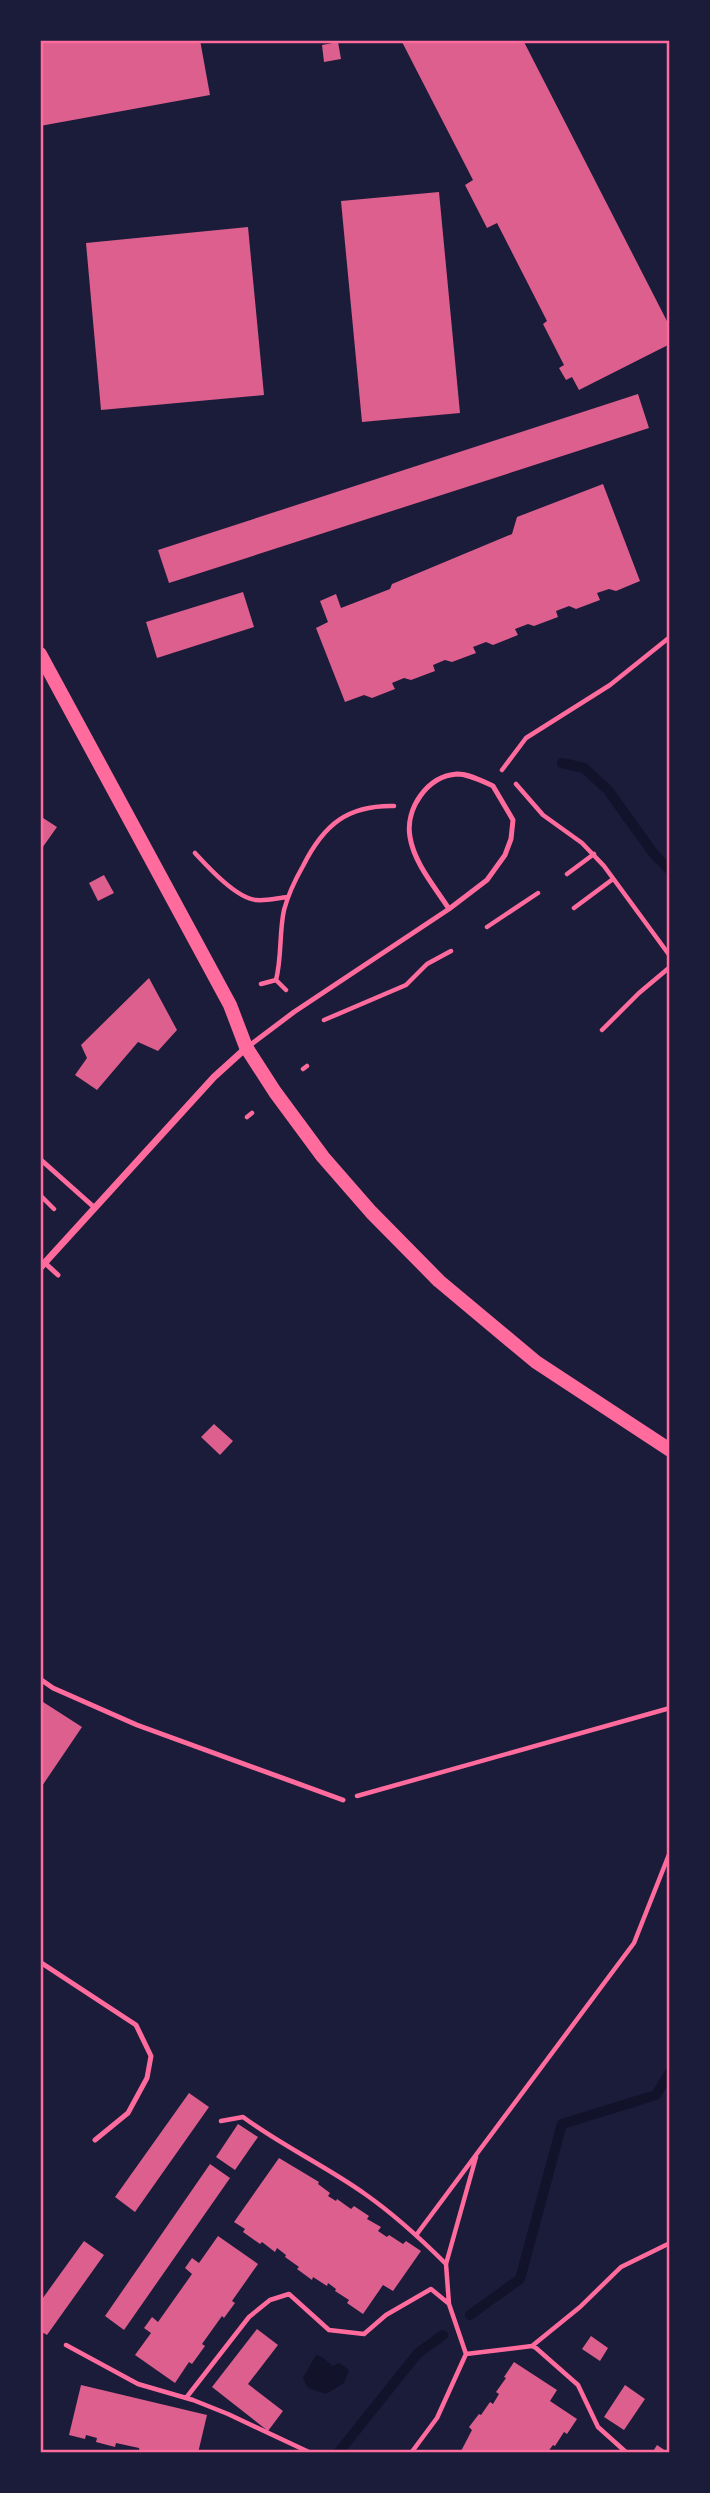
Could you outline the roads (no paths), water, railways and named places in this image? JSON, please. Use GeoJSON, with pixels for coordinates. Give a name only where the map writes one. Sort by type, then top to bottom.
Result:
{"type":"FeatureCollection","features":[{"type":"Feature","properties":{"kind":"main road"},"geometry":{"type":"LineString","coordinates":[[41,657],[230,1005],[246,1047],[323,1157],[371,1213],[439,1281],[536,1362],[670,1450]]}},
{"type":"Feature","properties":{"kind":"street"},"geometry":{"type":"LineString","coordinates":[[43,1265],[214,1077],[246,1047]]}},
{"type":"Feature","properties":{"kind":"lane"},"geometry":{"type":"LineString","coordinates":[[246,1047],[449,909],[487,880],[505,855],[511,839],[513,820],[493,786],[458,774],[440,779],[423,793],[409,818],[414,853],[449,909]]}},
{"type":"Feature","properties":{"kind":"lane"},"geometry":{"type":"LineString","coordinates":[[40,1159],[95,1208]]}},
{"type":"Feature","properties":{"kind":"lane"},"geometry":{"type":"LineString","coordinates":[[43,1265],[58,1275]]}},
{"type":"Feature","properties":{"kind":"lane"},"geometry":{"type":"LineString","coordinates":[[40,1679],[53,1688],[137,1725],[343,1800]]}},
{"type":"Feature","properties":{"kind":"lane"},"geometry":{"type":"LineString","coordinates":[[40,1962],[136,2025],[151,2056],[147,2078],[128,2113],[95,2140]]}},
{"type":"Feature","properties":{"kind":"waterway"},"geometry":{"type":"LineString","coordinates":[[562,763],[584,768],[608,790],[653,853],[670,870]]}},
{"type":"Feature","properties":{"kind":"waterway"},"geometry":{"type":"LineString","coordinates":[[470,2315],[520,2279],[562,2124],[656,2095],[670,2072]]}},
{"type":"Feature","properties":{"kind":"waterway"},"geometry":{"type":"LineString","coordinates":[[338,2453],[418,2353],[443,2335]]}}]}
